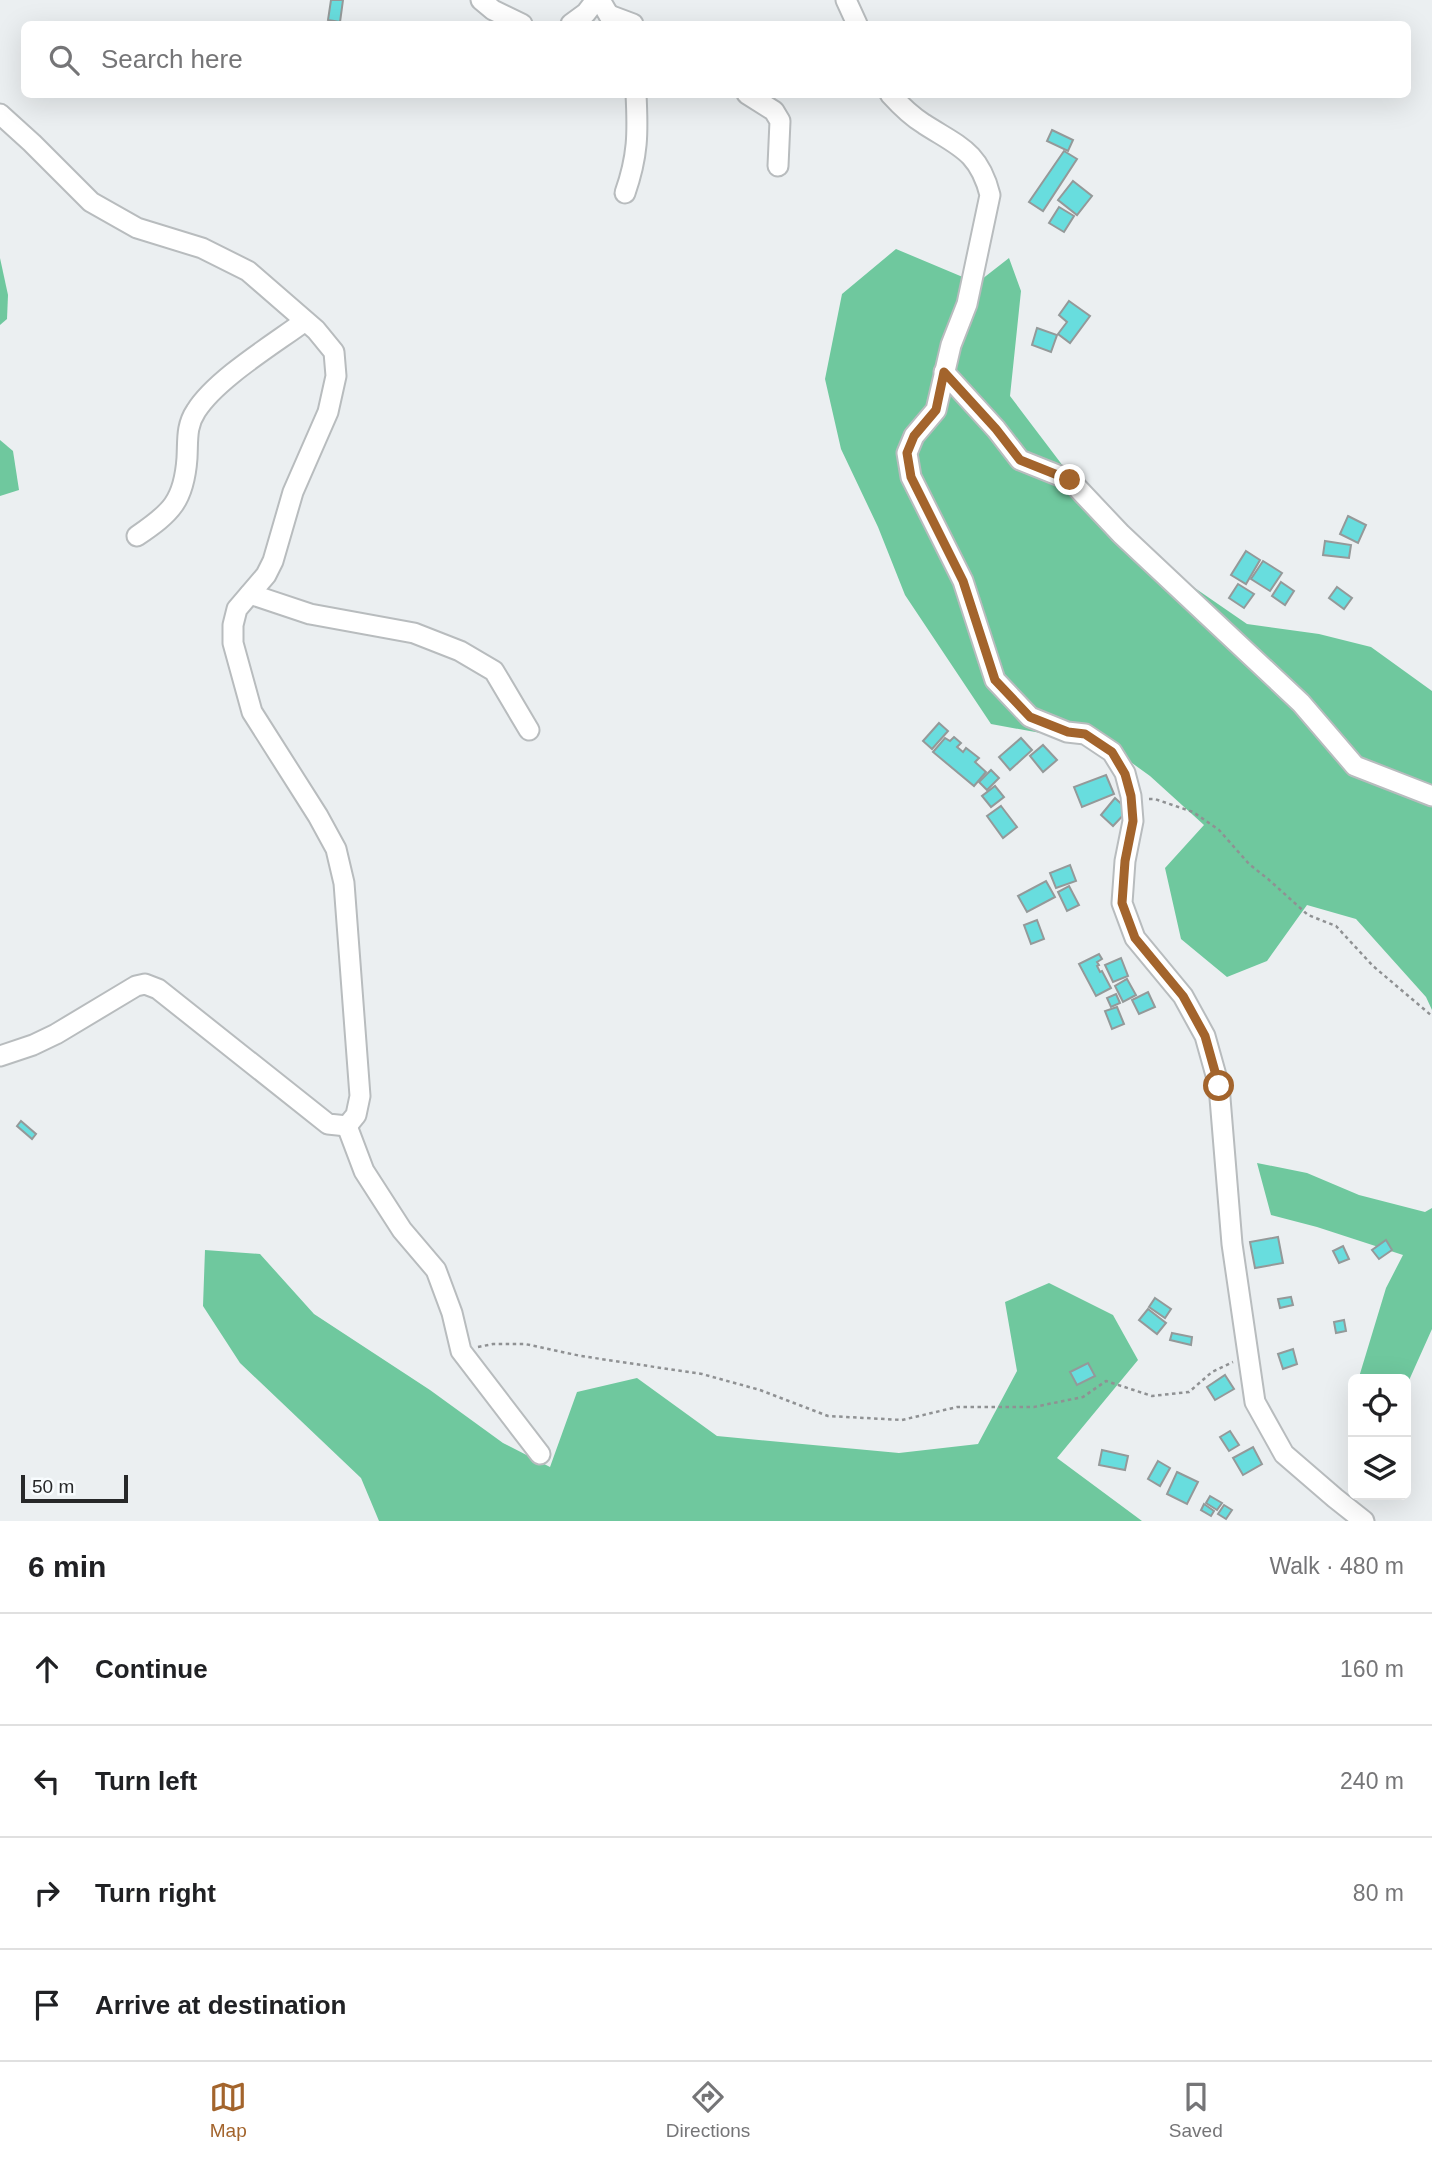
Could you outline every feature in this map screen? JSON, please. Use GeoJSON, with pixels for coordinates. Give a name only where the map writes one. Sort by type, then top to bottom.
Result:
{"type":"FeatureCollection","features":[{"type":"Feature","properties":{"kind":"street"},"geometry":{"type":"LineString","coordinates":[[481,0],[493,10],[516,21]]}},
{"type":"Feature","properties":{"kind":"street"},"geometry":{"type":"LineString","coordinates":[[846,0],[856,21]]}},
{"type":"Feature","properties":{"kind":"street"},"geometry":{"type":"LineString","coordinates":[[575,21],[586,13],[605,10],[627,21]]}},
{"type":"Feature","properties":{"kind":"street"},"geometry":{"type":"LineString","coordinates":[[625,193],[634,166],[638,131],[636,98]]}},
{"type":"Feature","properties":{"kind":"street"},"geometry":{"type":"LineString","coordinates":[[753,98],[774,111],[780,121],[778,166]]}},
{"type":"Feature","properties":{"kind":"street"},"geometry":{"type":"LineString","coordinates":[[894,98],[921,123],[956,142],[971,155],[990,195],[967,304],[951,345],[936,410],[914,436],[907,453],[911,477],[963,581],[995,680],[1030,717],[1068,732],[1085,734],[1112,752],[1125,774],[1132,800],[1133,821],[1125,861],[1122,903],[1135,938],[1183,996],[1205,1036],[1219,1086],[1233,1244],[1255,1402],[1284,1454],[1364,1521]]}},
{"type":"Feature","properties":{"kind":"street"},"geometry":{"type":"LineString","coordinates":[[0,114],[91,202],[136,228],[202,248],[248,271],[305,321],[334,352],[336,376],[328,412],[293,492],[273,561],[266,575],[237,609],[233,625],[233,643],[252,712],[336,849],[344,883],[360,1096],[356,1115],[347,1126]]}},
{"type":"Feature","properties":{"kind":"street"},"geometry":{"type":"LineString","coordinates":[[138,536],[163,519],[174,507],[187,460],[187,429],[197,410],[224,380],[305,321]]}},
{"type":"Feature","properties":{"kind":"street"},"geometry":{"type":"LineString","coordinates":[[944,372],[1020,460],[1070,480],[1121,534],[1301,703],[1355,766],[1432,796]]}},
{"type":"Feature","properties":{"kind":"street"},"geometry":{"type":"LineString","coordinates":[[250,594],[310,614],[414,634],[460,651],[494,671],[528,730]]}},
{"type":"Feature","properties":{"kind":"street"},"geometry":{"type":"LineString","coordinates":[[0,1056],[45,1040],[136,986],[145,984],[158,989],[328,1124],[347,1126]]}},
{"type":"Feature","properties":{"kind":"street"},"geometry":{"type":"LineString","coordinates":[[347,1126],[364,1171],[402,1230],[436,1269],[452,1313],[461,1350],[540,1454]]}},
{"type":"Feature","properties":{"kind":"path"},"geometry":{"type":"LineString","coordinates":[[1132,800],[1155,799],[1193,812],[1219,830],[1249,864],[1308,915],[1336,926],[1373,966],[1432,1016]]}},
{"type":"Feature","properties":{"kind":"path"},"geometry":{"type":"LineString","coordinates":[[461,1350],[493,1343],[525,1343],[581,1356],[702,1374],[760,1390],[828,1416],[902,1420],[957,1407],[1034,1407],[1083,1397],[1106,1381],[1153,1395],[1189,1392],[1212,1372],[1248,1355]]}},
{"type":"Feature","properties":{"kind":"green space"},"geometry":{"type":"Polygon","coordinates":[[[896,249],[977,283],[1009,258],[1021,291],[1010,396],[1063,466],[1097,504],[1160,564],[1247,624],[1319,634],[1371,647],[1432,691],[1432,1010],[1426,997],[1356,919],[1307,905],[1267,961],[1227,977],[1181,939],[1165,868],[1204,825],[1150,776],[1107,745],[991,724],[905,595],[878,527],[841,449],[825,379],[842,294],[896,249]]]}},
{"type":"Feature","properties":{"kind":"green space"},"geometry":{"type":"Polygon","coordinates":[[[0,258],[8,295],[7,319],[0,325],[0,258]]]}},
{"type":"Feature","properties":{"kind":"green space"},"geometry":{"type":"Polygon","coordinates":[[[0,440],[13,451],[19,490],[0,496],[0,440]]]}},
{"type":"Feature","properties":{"kind":"green space"},"geometry":{"type":"Polygon","coordinates":[[[1257,1163],[1307,1173],[1359,1195],[1425,1212],[1432,1208],[1432,1329],[1411,1376],[1360,1374],[1386,1288],[1403,1255],[1271,1215],[1257,1163]]]}},
{"type":"Feature","properties":{"kind":"green space"},"geometry":{"type":"Polygon","coordinates":[[[205,1250],[260,1254],[314,1314],[430,1390],[503,1443],[550,1467],[577,1392],[637,1378],[717,1436],[899,1453],[978,1444],[1017,1371],[1005,1302],[1049,1283],[1113,1315],[1138,1360],[1057,1458],[1142,1521],[379,1521],[361,1478],[240,1363],[203,1306],[205,1250]]]}},
{"type":"Feature","properties":{"kind":"building"},"geometry":{"type":"Polygon","coordinates":[[[331,0],[343,0],[340,21],[328,20],[331,0]]]}},
{"type":"Feature","properties":{"kind":"building"},"geometry":{"type":"Polygon","coordinates":[[[1052,130],[1073,140],[1068,151],[1047,141],[1052,130]]]}},
{"type":"Feature","properties":{"kind":"building"},"geometry":{"type":"Polygon","coordinates":[[[1064,151],[1077,159],[1043,211],[1029,202],[1064,151]]]}},
{"type":"Feature","properties":{"kind":"building"},"geometry":{"type":"Polygon","coordinates":[[[1073,181],[1092,196],[1077,215],[1058,200],[1073,181]]]}},
{"type":"Feature","properties":{"kind":"building"},"geometry":{"type":"Polygon","coordinates":[[[1059,207],[1074,216],[1064,232],[1049,223],[1059,207]]]}},
{"type":"Feature","properties":{"kind":"building"},"geometry":{"type":"Polygon","coordinates":[[[1069,301],[1090,316],[1070,343],[1058,334],[1067,322],[1059,315],[1069,301]]]}},
{"type":"Feature","properties":{"kind":"building"},"geometry":{"type":"Polygon","coordinates":[[[1037,328],[1057,335],[1051,352],[1032,345],[1037,328]]]}},
{"type":"Feature","properties":{"kind":"building"},"geometry":{"type":"Polygon","coordinates":[[[1348,516],[1366,525],[1358,543],[1340,534],[1348,516]]]}},
{"type":"Feature","properties":{"kind":"building"},"geometry":{"type":"Polygon","coordinates":[[[1325,541],[1351,545],[1349,558],[1323,555],[1325,541]]]}},
{"type":"Feature","properties":{"kind":"building"},"geometry":{"type":"Polygon","coordinates":[[[1246,551],[1260,560],[1246,584],[1231,575],[1246,551]]]}},
{"type":"Feature","properties":{"kind":"building"},"geometry":{"type":"Polygon","coordinates":[[[1263,561],[1282,573],[1270,591],[1251,579],[1263,561]]]}},
{"type":"Feature","properties":{"kind":"building"},"geometry":{"type":"Polygon","coordinates":[[[1281,582],[1294,591],[1285,605],[1272,596],[1281,582]]]}},
{"type":"Feature","properties":{"kind":"building"},"geometry":{"type":"Polygon","coordinates":[[[1238,584],[1254,594],[1244,608],[1229,598],[1238,584]]]}},
{"type":"Feature","properties":{"kind":"building"},"geometry":{"type":"Polygon","coordinates":[[[1337,587],[1352,598],[1344,609],[1329,598],[1337,587]]]}},
{"type":"Feature","properties":{"kind":"building"},"geometry":{"type":"Polygon","coordinates":[[[939,723],[948,731],[932,749],[923,741],[939,723]]]}},
{"type":"Feature","properties":{"kind":"building"},"geometry":{"type":"Polygon","coordinates":[[[954,737],[961,743],[957,747],[963,752],[966,748],[979,758],[975,762],[986,772],[974,786],[933,752],[945,738],[950,741],[954,737]]]}},
{"type":"Feature","properties":{"kind":"building"},"geometry":{"type":"Polygon","coordinates":[[[1021,738],[1032,750],[1010,770],[999,757],[1021,738]]]}},
{"type":"Feature","properties":{"kind":"building"},"geometry":{"type":"Polygon","coordinates":[[[1043,745],[1057,760],[1043,772],[1030,756],[1043,745]]]}},
{"type":"Feature","properties":{"kind":"building"},"geometry":{"type":"Polygon","coordinates":[[[991,770],[999,778],[987,790],[979,782],[991,770]]]}},
{"type":"Feature","properties":{"kind":"building"},"geometry":{"type":"Polygon","coordinates":[[[1106,775],[1114,794],[1082,807],[1074,787],[1106,775]]]}},
{"type":"Feature","properties":{"kind":"building"},"geometry":{"type":"Polygon","coordinates":[[[995,786],[1004,797],[991,807],[982,796],[995,786]]]}},
{"type":"Feature","properties":{"kind":"building"},"geometry":{"type":"Polygon","coordinates":[[[1115,798],[1128,810],[1113,826],[1101,815],[1115,798]]]}},
{"type":"Feature","properties":{"kind":"building"},"geometry":{"type":"Polygon","coordinates":[[[1001,806],[1017,827],[1003,838],[987,816],[1001,806]]]}},
{"type":"Feature","properties":{"kind":"building"},"geometry":{"type":"Polygon","coordinates":[[[1070,865],[1076,881],[1056,888],[1050,873],[1070,865]]]}},
{"type":"Feature","properties":{"kind":"building"},"geometry":{"type":"Polygon","coordinates":[[[1046,881],[1055,897],[1027,912],[1018,896],[1046,881]]]}},
{"type":"Feature","properties":{"kind":"building"},"geometry":{"type":"Polygon","coordinates":[[[1069,886],[1079,905],[1067,911],[1058,892],[1069,886]]]}},
{"type":"Feature","properties":{"kind":"building"},"geometry":{"type":"Polygon","coordinates":[[[1037,920],[1044,939],[1031,944],[1024,925],[1037,920]]]}},
{"type":"Feature","properties":{"kind":"building"},"geometry":{"type":"Polygon","coordinates":[[[1099,954],[1102,959],[1097,962],[1097,966],[1111,988],[1096,996],[1079,964],[1099,954]]]}},
{"type":"Feature","properties":{"kind":"building"},"geometry":{"type":"Polygon","coordinates":[[[1121,958],[1128,976],[1113,982],[1105,965],[1121,958]]]}},
{"type":"Feature","properties":{"kind":"building"},"geometry":{"type":"Polygon","coordinates":[[[1127,979],[1136,995],[1123,1002],[1115,986],[1127,979]]]}},
{"type":"Feature","properties":{"kind":"building"},"geometry":{"type":"Polygon","coordinates":[[[1148,992],[1155,1007],[1139,1014],[1132,1000],[1148,992]]]}},
{"type":"Feature","properties":{"kind":"building"},"geometry":{"type":"Polygon","coordinates":[[[1116,994],[1120,1003],[1111,1007],[1107,998],[1116,994]]]}},
{"type":"Feature","properties":{"kind":"building"},"geometry":{"type":"Polygon","coordinates":[[[1117,1007],[1124,1024],[1112,1029],[1105,1011],[1117,1007]]]}},
{"type":"Feature","properties":{"kind":"building"},"geometry":{"type":"Polygon","coordinates":[[[21,1121],[36,1134],[32,1139],[17,1126],[21,1121]]]}},
{"type":"Feature","properties":{"kind":"building"},"geometry":{"type":"Polygon","coordinates":[[[1278,1237],[1283,1263],[1255,1268],[1250,1242],[1278,1237]]]}},
{"type":"Feature","properties":{"kind":"building"},"geometry":{"type":"Polygon","coordinates":[[[1386,1240],[1392,1250],[1379,1259],[1372,1250],[1386,1240]]]}},
{"type":"Feature","properties":{"kind":"building"},"geometry":{"type":"Polygon","coordinates":[[[1343,1246],[1349,1259],[1339,1263],[1333,1251],[1343,1246]]]}},
{"type":"Feature","properties":{"kind":"building"},"geometry":{"type":"Polygon","coordinates":[[[1291,1297],[1293,1305],[1280,1308],[1278,1299],[1291,1297]]]}},
{"type":"Feature","properties":{"kind":"building"},"geometry":{"type":"Polygon","coordinates":[[[1155,1298],[1171,1309],[1165,1318],[1149,1307],[1155,1298]]]}},
{"type":"Feature","properties":{"kind":"building"},"geometry":{"type":"Polygon","coordinates":[[[1148,1309],[1166,1323],[1157,1334],[1139,1320],[1148,1309]]]}},
{"type":"Feature","properties":{"kind":"building"},"geometry":{"type":"Polygon","coordinates":[[[1344,1320],[1346,1331],[1336,1333],[1334,1322],[1344,1320]]]}},
{"type":"Feature","properties":{"kind":"building"},"geometry":{"type":"Polygon","coordinates":[[[1172,1333],[1192,1337],[1191,1345],[1170,1340],[1172,1333]]]}},
{"type":"Feature","properties":{"kind":"building"},"geometry":{"type":"Polygon","coordinates":[[[1293,1349],[1297,1364],[1283,1369],[1278,1354],[1293,1349]]]}},
{"type":"Feature","properties":{"kind":"building"},"geometry":{"type":"Polygon","coordinates":[[[1088,1363],[1095,1376],[1077,1385],[1070,1372],[1088,1363]]]}},
{"type":"Feature","properties":{"kind":"building"},"geometry":{"type":"Polygon","coordinates":[[[1225,1375],[1234,1389],[1215,1400],[1207,1387],[1225,1375]]]}},
{"type":"Feature","properties":{"kind":"building"},"geometry":{"type":"Polygon","coordinates":[[[1230,1431],[1239,1445],[1229,1451],[1220,1437],[1230,1431]]]}},
{"type":"Feature","properties":{"kind":"building"},"geometry":{"type":"Polygon","coordinates":[[[1253,1447],[1262,1464],[1243,1475],[1233,1458],[1253,1447]]]}},
{"type":"Feature","properties":{"kind":"building"},"geometry":{"type":"Polygon","coordinates":[[[1102,1450],[1128,1456],[1125,1470],[1099,1465],[1102,1450]]]}},
{"type":"Feature","properties":{"kind":"building"},"geometry":{"type":"Polygon","coordinates":[[[1158,1461],[1170,1468],[1160,1486],[1148,1479],[1158,1461]]]}},
{"type":"Feature","properties":{"kind":"building"},"geometry":{"type":"Polygon","coordinates":[[[1177,1472],[1198,1482],[1187,1504],[1167,1494],[1177,1472]]]}},
{"type":"Feature","properties":{"kind":"building"},"geometry":{"type":"Polygon","coordinates":[[[1210,1496],[1222,1503],[1217,1510],[1206,1503],[1210,1496]]]}},
{"type":"Feature","properties":{"kind":"building"},"geometry":{"type":"Polygon","coordinates":[[[1204,1504],[1214,1511],[1211,1516],[1201,1510],[1204,1504]]]}},
{"type":"Feature","properties":{"kind":"building"},"geometry":{"type":"Polygon","coordinates":[[[1224,1505],[1232,1510],[1226,1519],[1218,1514],[1224,1505]]]}},
{"type":"Feature","properties":{"kind":"route"},"geometry":{"type":"LineString","coordinates":[[1070,480],[1020,460],[944,372],[936,410],[914,436],[907,453],[911,477],[963,581],[995,680],[1030,717],[1068,732],[1085,734],[1112,752],[1125,774],[1131,796],[1133,821],[1125,861],[1122,903],[1135,938],[1183,996],[1205,1036],[1219,1086]]}}]}
